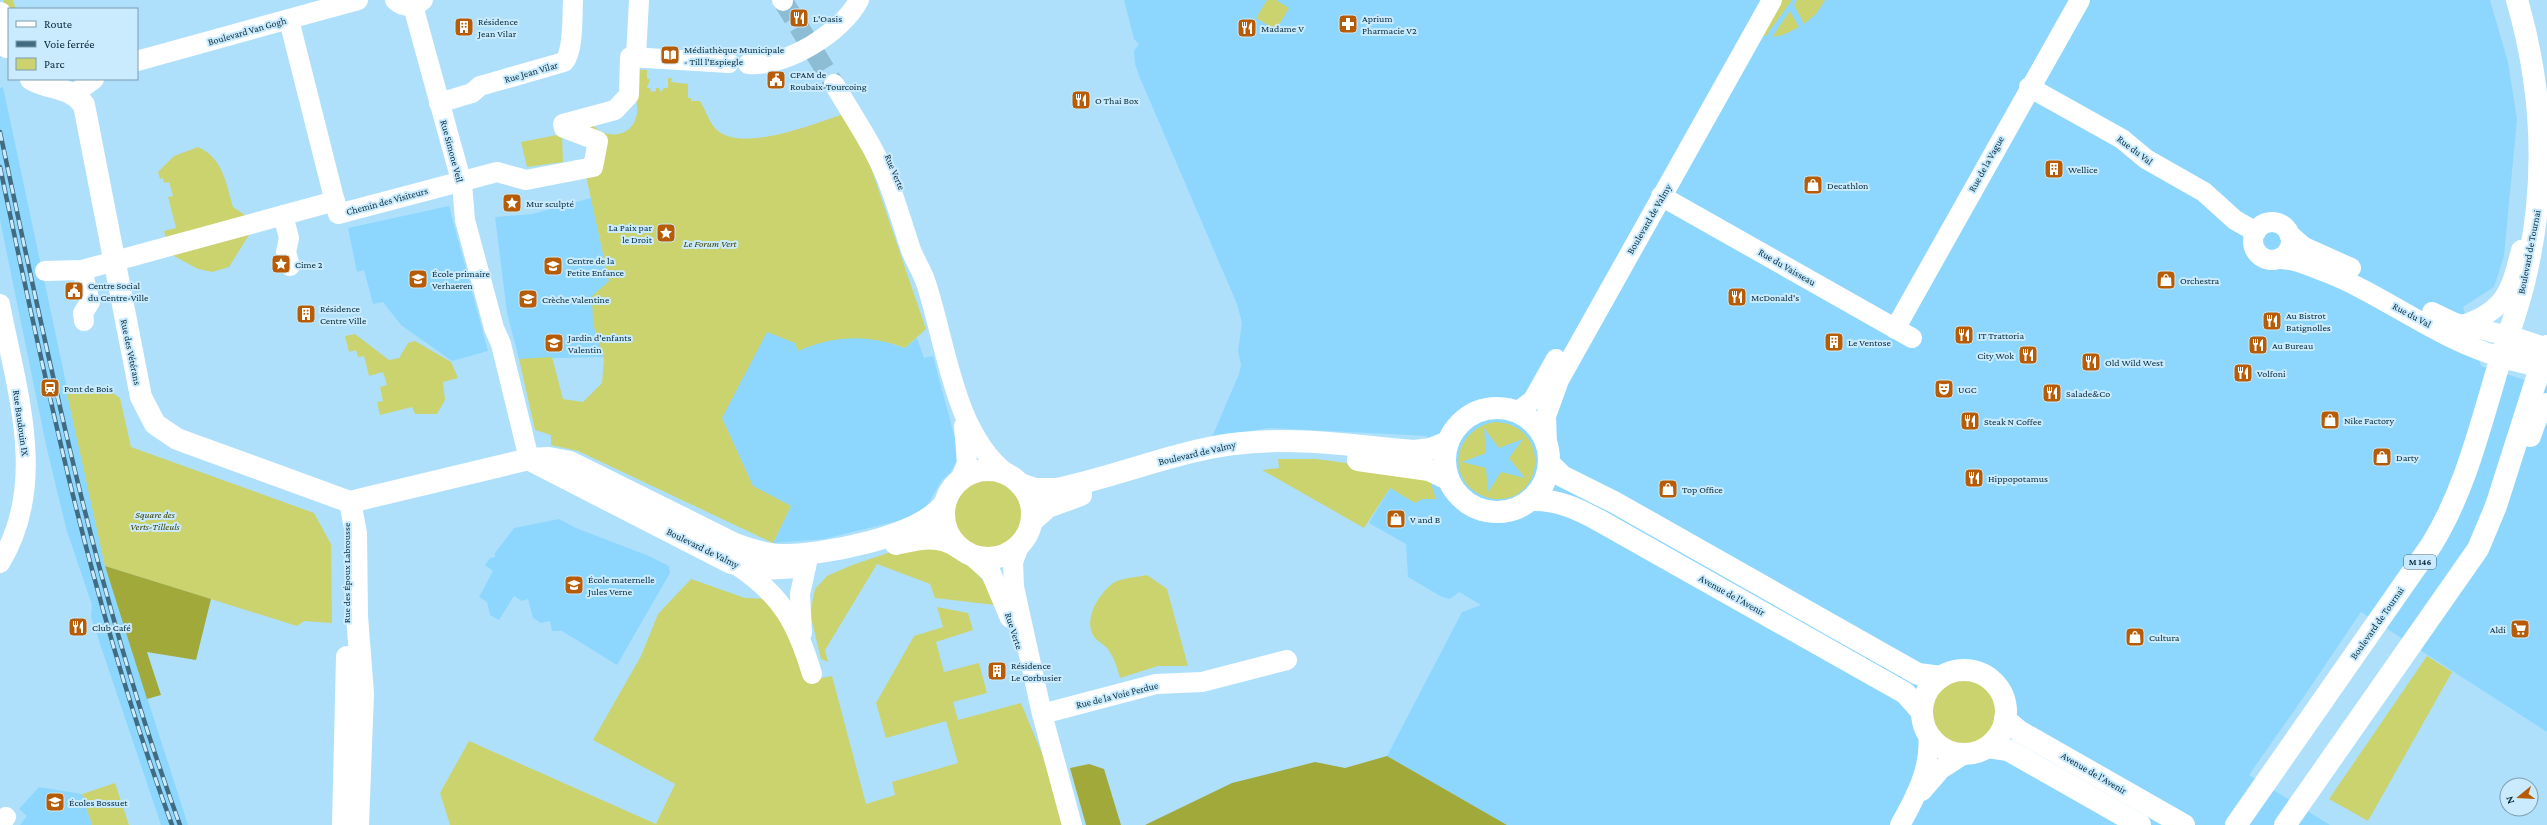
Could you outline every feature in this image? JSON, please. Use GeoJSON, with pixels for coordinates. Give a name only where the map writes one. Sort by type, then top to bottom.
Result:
{"type":"FeatureCollection","features":[{"type":"Feature","properties":{"kind":"main road","name":"Boulevard de Tournai"},"geometry":{"type":"LineString","coordinates":[[2236,825],[2439,532],[2464,479],[2523,284],[2533,240],[2538,196],[2540,150],[2533,69],[2517,0]]}},
{"type":"Feature","properties":{"kind":"main road"},"geometry":{"type":"LineString","coordinates":[[0,13],[5,43]]}},
{"type":"Feature","properties":{"kind":"main road"},"geometry":{"type":"LineString","coordinates":[[33,80],[42,85],[74,94]]}},
{"type":"Feature","properties":{"kind":"main road","name":"Rue des Vétérans"},"geometry":{"type":"LineString","coordinates":[[74,94],[84,105],[132,359],[141,397],[150,417],[160,429],[177,438],[350,502]]}},
{"type":"Feature","properties":{"kind":"main road"},"geometry":{"type":"LineString","coordinates":[[2508,336],[2545,355]]}},
{"type":"Feature","properties":{"kind":"main road"},"geometry":{"type":"LineString","coordinates":[[2501,358],[2545,355]]}},
{"type":"Feature","properties":{"kind":"main road"},"geometry":{"type":"LineString","coordinates":[[2484,537],[2496,506],[2545,355]]}},
{"type":"Feature","properties":{"kind":"main road"},"geometry":{"type":"LineString","coordinates":[[2284,825],[2464,570],[2512,490],[2536,419],[2547,404]]}},
{"type":"Feature","properties":{"kind":"main road"},"geometry":{"type":"LineString","coordinates":[[1548,454],[1542,486],[1531,500],[1510,511],[1486,512],[1465,502],[1453,489],[1448,479],[1444,460],[1448,442],[1460,423],[1478,411],[1500,408],[1517,412],[1533,422],[1548,454],[1562,476],[1614,502],[1918,674],[1941,677],[1964,670],[1986,676],[2002,694],[2005,706],[2005,719],[2000,734],[1988,746],[1977,752],[1964,754],[1943,748],[1928,733],[1922,712],[1927,692],[1941,677]]}},
{"type":"Feature","properties":{"kind":"main road","name":"Boulevard de Valmy"},"geometry":{"type":"LineString","coordinates":[[1013,479],[1035,489],[1056,489],[1216,447],[1246,442],[1291,442],[1415,451],[1430,449],[1448,442]]}},
{"type":"Feature","properties":{"kind":"main road","name":"Boulevard de Valmy"},"geometry":{"type":"LineString","coordinates":[[1032,521],[1048,507],[1071,498],[1228,457],[1284,453],[1314,454],[1429,470],[1448,479]]}},
{"type":"Feature","properties":{"kind":"main road","name":"Boulevard de Valmy"},"geometry":{"type":"LineString","coordinates":[[350,502],[529,459],[549,458],[575,464],[749,550],[778,555],[802,563],[838,549],[906,530],[934,516],[945,503]]}},
{"type":"Feature","properties":{"kind":"main road","name":"Boulevard de Valmy"},"geometry":{"type":"LineString","coordinates":[[529,459],[738,566],[762,570],[920,539],[940,538],[965,552]]}},
{"type":"Feature","properties":{"kind":"main road"},"geometry":{"type":"LineString","coordinates":[[991,470],[1013,479],[1030,501],[1032,521],[1028,534],[1019,546],[1012,552],[997,558],[965,552],[946,530],[944,519],[945,503],[952,488],[960,480],[980,471],[991,470]]}},
{"type":"Feature","properties":{"kind":"main road","name":"Avenue de l'Avenir"},"geometry":{"type":"LineString","coordinates":[[1531,500],[1546,500],[1563,503],[1600,521],[1905,693],[1922,712]]}},
{"type":"Feature","properties":{"kind":"main road","name":"Rue des Époux Labrousse"},"geometry":{"type":"LineString","coordinates":[[343,825],[347,705],[346,526],[350,502]]}},
{"type":"Feature","properties":{"kind":"main road","name":"Rue des Époux Labrousse"},"geometry":{"type":"LineString","coordinates":[[350,502],[356,533],[356,616],[363,693],[358,825]]}},
{"type":"Feature","properties":{"kind":"main road","name":"Avenue de l'Avenir"},"geometry":{"type":"LineString","coordinates":[[2005,719],[2019,731],[2184,825]]}},
{"type":"Feature","properties":{"kind":"main road"},"geometry":{"type":"LineString","coordinates":[[1988,746],[2008,750],[2140,825]]}},
{"type":"Feature","properties":{"kind":"street","name":"Boulevard Van Gogh"},"geometry":{"type":"LineString","coordinates":[[138,61],[358,0]]}},
{"type":"Feature","properties":{"kind":"street","name":"Rue Jean Vilar"},"geometry":{"type":"LineString","coordinates":[[439,103],[472,93],[480,86],[564,62],[568,58],[570,48],[573,0]]}},
{"type":"Feature","properties":{"kind":"street"},"geometry":{"type":"LineString","coordinates":[[640,0],[636,57],[722,62]]}},
{"type":"Feature","properties":{"kind":"street"},"geometry":{"type":"LineString","coordinates":[[748,64],[761,65],[798,53],[838,27],[853,11],[859,0]]}},
{"type":"Feature","properties":{"kind":"street","name":"Boulevard de Valmy"},"geometry":{"type":"LineString","coordinates":[[1517,412],[1527,406],[1536,395],[1758,0]]}},
{"type":"Feature","properties":{"kind":"street","name":"Boulevard de Valmy"},"geometry":{"type":"LineString","coordinates":[[1548,454],[1546,416],[1559,380],[1772,0]]}},
{"type":"Feature","properties":{"kind":"street","name":"Rue de la Vague"},"geometry":{"type":"LineString","coordinates":[[1895,329],[2029,87],[2080,0]]}},
{"type":"Feature","properties":{"kind":"street","name":"Rue Simone Veil"},"geometry":{"type":"LineString","coordinates":[[410,2],[462,184],[465,220],[494,328],[501,344],[529,459]]}},
{"type":"Feature","properties":{"kind":"street"},"geometry":{"type":"LineString","coordinates":[[289,20],[336,201]]}},
{"type":"Feature","properties":{"kind":"street","name":"Chemin des Visiteurs"},"geometry":{"type":"LineString","coordinates":[[46,271],[82,270],[153,252],[167,245],[336,201],[338,214],[497,172],[526,180],[592,167],[600,137],[615,110],[629,95],[630,57],[636,57]]}},
{"type":"Feature","properties":{"kind":"street","name":"Rue Verte"},"geometry":{"type":"LineString","coordinates":[[838,79],[876,154],[924,280],[957,391],[980,448],[992,462],[1013,479]]}},
{"type":"Feature","properties":{"kind":"street"},"geometry":{"type":"LineString","coordinates":[[74,94],[93,80]]}},
{"type":"Feature","properties":{"kind":"street","name":"Rue du Val"},"geometry":{"type":"LineString","coordinates":[[2029,87],[2122,139],[2146,159],[2204,192],[2235,220],[2256,232]]}},
{"type":"Feature","properties":{"kind":"street"},"geometry":{"type":"LineString","coordinates":[[600,137],[564,128],[563,124],[615,110]]}},
{"type":"Feature","properties":{"kind":"street"},"geometry":{"type":"LineString","coordinates":[[2463,325],[2489,313],[2501,303],[2510,290],[2520,251],[2540,150]]}},
{"type":"Feature","properties":{"kind":"street","name":"Rue du Vaisseau"},"geometry":{"type":"LineString","coordinates":[[1661,196],[1912,338]]}},
{"type":"Feature","properties":{"kind":"street"},"geometry":{"type":"LineString","coordinates":[[274,217],[289,238],[286,252],[290,266]]}},
{"type":"Feature","properties":{"kind":"street"},"geometry":{"type":"LineString","coordinates":[[2272,222],[2284,227],[2289,234],[2290,246],[2285,255],[2278,259],[2265,258],[2257,252],[2254,242],[2256,232],[2262,226],[2272,222]]}},
{"type":"Feature","properties":{"kind":"street","name":"Rue du Val"},"geometry":{"type":"LineString","coordinates":[[2289,234],[2310,250],[2354,270],[2445,318],[2463,325],[2508,336]]}},
{"type":"Feature","properties":{"kind":"street","name":"Rue du Val"},"geometry":{"type":"LineString","coordinates":[[2278,259],[2292,260],[2338,277],[2474,349],[2501,358]]}},
{"type":"Feature","properties":{"kind":"street"},"geometry":{"type":"LineString","coordinates":[[82,270],[90,302],[83,318]]}},
{"type":"Feature","properties":{"kind":"street","name":"Rue Baudouin IX"},"geometry":{"type":"LineString","coordinates":[[0,304],[24,429],[26,473],[25,495],[19,521],[0,563]]}},
{"type":"Feature","properties":{"kind":"street","name":"Rue Verte"},"geometry":{"type":"LineString","coordinates":[[957,391],[967,453],[967,463],[960,480]]}},
{"type":"Feature","properties":{"kind":"street","name":"Rue Verte"},"geometry":{"type":"LineString","coordinates":[[1019,546],[1012,562],[1014,587],[1042,714],[1072,825]]}},
{"type":"Feature","properties":{"kind":"street","name":"Rue Verte"},"geometry":{"type":"LineString","coordinates":[[965,552],[991,573],[1001,592],[1042,714]]}},
{"type":"Feature","properties":{"kind":"street"},"geometry":{"type":"LineString","coordinates":[[792,620],[788,594],[802,563]]}},
{"type":"Feature","properties":{"kind":"street"},"geometry":{"type":"LineString","coordinates":[[802,563],[800,594],[804,647]]}},
{"type":"Feature","properties":{"kind":"street"},"geometry":{"type":"LineString","coordinates":[[738,566],[770,590],[792,620],[804,647],[812,674]]}},
{"type":"Feature","properties":{"kind":"street","name":"Rue de la Voie Perdue"},"geometry":{"type":"LineString","coordinates":[[1042,714],[1156,684],[1202,682],[1287,660]]}},
{"type":"Feature","properties":{"kind":"street"},"geometry":{"type":"LineString","coordinates":[[1913,802],[1928,757],[1928,733]]}},
{"type":"Feature","properties":{"kind":"street"},"geometry":{"type":"LineString","coordinates":[[1900,825],[1913,802],[1941,769],[1964,754]]}},
{"type":"Feature","properties":{"kind":"shaded area"},"geometry":{"type":"Polygon","coordinates":[[[1124,0],[2490,0],[2508,62],[2517,119],[2504,256],[2494,287],[2463,307],[2481,366],[2547,387],[2547,732],[2361,612],[2249,775],[2330,825],[1507,825],[1387,756],[1462,612],[1481,605],[1459,592],[1450,599],[1442,597],[1408,577],[1406,544],[1369,523],[1390,488],[1428,436],[1269,428],[1212,437],[1239,374],[1241,365],[1238,351],[1242,323],[1237,304],[1140,78],[1135,64],[1134,51],[1139,44],[1134,39],[1124,0]]]}},
{"type":"Feature","properties":{"kind":"shaded area"},"geometry":{"type":"Polygon","coordinates":[[[3,87],[105,566],[188,825],[161,825],[91,617],[92,605],[66,528],[46,445],[0,220],[0,88],[3,87]]]}},
{"type":"Feature","properties":{"kind":"shaded area","name":"Centre de la Petite Enfance"},"geometry":{"type":"Polygon","coordinates":[[[591,198],[609,281],[593,324],[604,357],[519,359],[507,313],[495,217],[532,214],[591,198]]]}},
{"type":"Feature","properties":{"kind":"shaded area","name":"École primaire Verhaeren"},"geometry":{"type":"Polygon","coordinates":[[[449,206],[488,351],[452,361],[401,325],[383,302],[373,304],[364,270],[357,272],[348,228],[449,206]]]}},
{"type":"Feature","properties":{"kind":"shaded area"},"geometry":{"type":"Polygon","coordinates":[[[767,331],[795,343],[798,350],[829,340],[852,337],[876,339],[905,348],[917,338],[924,358],[933,356],[957,446],[956,463],[950,473],[942,480],[928,504],[914,517],[824,539],[773,543],[791,506],[753,486],[722,418],[767,331]]]}},
{"type":"Feature","properties":{"kind":"shaded area","name":"École maternelle Jules Verne"},"geometry":{"type":"Polygon","coordinates":[[[559,519],[576,528],[649,556],[669,566],[670,573],[617,665],[562,631],[552,631],[550,621],[541,623],[533,618],[528,599],[522,601],[514,596],[499,620],[490,615],[487,602],[479,597],[493,571],[485,565],[490,558],[495,557],[495,553],[514,528],[559,519]]]}},
{"type":"Feature","properties":{"kind":"shaded area","name":"Écoles Bossuet"},"geometry":{"type":"Polygon","coordinates":[[[39,787],[82,794],[92,825],[20,825],[27,816],[19,809],[39,787]]]}},
{"type":"Feature","properties":{"kind":"green space"},"geometry":{"type":"Polygon","coordinates":[[[3,0],[13,0],[16,8],[8,8],[8,19],[3,0]]]}},
{"type":"Feature","properties":{"kind":"green space"},"geometry":{"type":"Polygon","coordinates":[[[1267,0],[1276,0],[1289,8],[1276,30],[1256,18],[1267,0]]]}},
{"type":"Feature","properties":{"kind":"green space"},"geometry":{"type":"Polygon","coordinates":[[[1775,0],[1792,0],[1766,36],[1760,35],[1775,0]]]}},
{"type":"Feature","properties":{"kind":"green space"},"geometry":{"type":"Polygon","coordinates":[[[1797,0],[1825,0],[1816,14],[1804,24],[1794,5],[1797,0]]]}},
{"type":"Feature","properties":{"kind":"green space"},"geometry":{"type":"Polygon","coordinates":[[[1790,11],[1799,27],[1783,35],[1772,37],[1790,11]]]}},
{"type":"Feature","properties":{"kind":"green space","name":"Le Forum Vert"},"geometry":{"type":"Polygon","coordinates":[[[625,69],[647,70],[647,79],[650,79],[647,88],[650,88],[651,92],[656,91],[656,88],[659,88],[661,92],[664,88],[668,88],[668,78],[672,78],[671,82],[688,84],[688,98],[691,98],[691,101],[700,101],[715,128],[726,136],[759,138],[797,130],[844,114],[867,156],[926,329],[905,348],[878,340],[851,338],[825,342],[798,351],[795,343],[767,332],[722,418],[753,486],[791,506],[773,543],[578,451],[551,445],[551,435],[535,430],[519,359],[552,357],[563,399],[583,402],[602,383],[604,359],[593,324],[592,296],[609,281],[584,167],[606,144],[576,127],[591,123],[603,133],[610,134],[625,132],[630,128],[635,121],[637,102],[625,69]]]}},
{"type":"Feature","properties":{"kind":"green space"},"geometry":{"type":"Polygon","coordinates":[[[562,134],[563,162],[527,167],[521,142],[562,134]]]}},
{"type":"Feature","properties":{"kind":"green space"},"geometry":{"type":"Polygon","coordinates":[[[198,147],[206,152],[218,164],[225,180],[233,207],[248,217],[252,230],[229,267],[212,272],[198,269],[174,256],[170,252],[164,231],[176,228],[168,197],[173,196],[169,182],[164,183],[163,178],[160,179],[158,172],[174,156],[198,147]]]}},
{"type":"Feature","properties":{"kind":"green space"},"geometry":{"type":"Polygon","coordinates":[[[355,334],[389,360],[399,358],[408,343],[415,341],[451,362],[458,378],[443,382],[445,400],[437,414],[415,414],[412,407],[380,415],[377,402],[383,401],[380,387],[387,385],[383,372],[369,376],[364,356],[358,357],[356,350],[349,352],[345,336],[355,334]]]}},
{"type":"Feature","properties":{"kind":"green space","name":"Square des Verts-Tilleuls"},"geometry":{"type":"Polygon","coordinates":[[[103,386],[120,398],[131,447],[314,513],[331,544],[332,623],[304,621],[297,626],[105,566],[67,394],[103,386]]]}},
{"type":"Feature","properties":{"kind":"green space"},"geometry":{"type":"Polygon","coordinates":[[[1495,422],[1513,426],[1526,435],[1533,448],[1535,462],[1532,476],[1524,489],[1512,497],[1495,499],[1484,496],[1471,489],[1462,476],[1459,466],[1459,455],[1462,446],[1467,437],[1484,425],[1495,422]],[[1484,428],[1486,453],[1462,462],[1486,468],[1488,492],[1501,472],[1525,478],[1509,458],[1523,439],[1499,448],[1484,428]]]}},
{"type":"Feature","properties":{"kind":"green space"},"geometry":{"type":"Polygon","coordinates":[[[1278,459],[1316,459],[1428,474],[1436,499],[1422,499],[1415,503],[1390,488],[1364,528],[1262,470],[1279,468],[1278,459]]]}},
{"type":"Feature","properties":{"kind":"green space"},"geometry":{"type":"Polygon","coordinates":[[[988,478],[1002,481],[1014,489],[1022,501],[1025,515],[1022,529],[1014,541],[1002,549],[988,552],[974,549],[962,541],[954,529],[951,515],[954,501],[962,489],[974,481],[988,478]]]}},
{"type":"Feature","properties":{"kind":"green space"},"geometry":{"type":"Polygon","coordinates":[[[941,547],[958,560],[973,568],[987,586],[995,605],[935,598],[930,584],[877,564],[825,650],[828,662],[821,659],[810,613],[815,589],[827,576],[852,565],[903,548],[941,547]]]}},
{"type":"Feature","properties":{"kind":"green space"},"geometry":{"type":"Polygon","coordinates":[[[105,566],[211,599],[196,660],[147,652],[161,695],[147,699],[105,566]]]}},
{"type":"Feature","properties":{"kind":"green space"},"geometry":{"type":"Polygon","coordinates":[[[1147,575],[1167,589],[1188,666],[1158,666],[1120,678],[1115,662],[1109,651],[1095,638],[1091,631],[1091,616],[1097,601],[1112,584],[1124,579],[1147,575]]]}},
{"type":"Feature","properties":{"kind":"green space"},"geometry":{"type":"Polygon","coordinates":[[[691,579],[745,598],[771,599],[795,642],[805,681],[832,676],[866,804],[895,795],[892,782],[958,763],[946,721],[886,738],[876,703],[914,636],[943,627],[937,607],[968,613],[973,630],[936,642],[944,672],[979,663],[987,693],[953,702],[958,720],[1021,703],[1043,756],[1063,825],[450,825],[440,793],[469,741],[656,824],[675,784],[593,740],[641,656],[658,614],[691,579]]]}},
{"type":"Feature","properties":{"kind":"green space"},"geometry":{"type":"Polygon","coordinates":[[[2427,656],[2452,672],[2368,821],[2329,799],[2427,656]]]}},
{"type":"Feature","properties":{"kind":"green space"},"geometry":{"type":"Polygon","coordinates":[[[1963,678],[1976,680],[1987,688],[1995,699],[1997,712],[1995,725],[1987,736],[1976,744],[1963,746],[1950,744],[1939,736],[1931,725],[1929,712],[1931,699],[1939,688],[1950,680],[1963,678]]]}},
{"type":"Feature","properties":{"kind":"green space"},"geometry":{"type":"Polygon","coordinates":[[[1387,756],[1507,825],[1145,825],[1232,783],[1315,762],[1345,768],[1387,756]]]}},
{"type":"Feature","properties":{"kind":"green space"},"geometry":{"type":"Polygon","coordinates":[[[1089,764],[1104,769],[1121,825],[1086,825],[1070,768],[1089,764]]]}},
{"type":"Feature","properties":{"kind":"green space"},"geometry":{"type":"Polygon","coordinates":[[[115,783],[129,825],[92,825],[82,794],[115,783]]]}},
{"type":"Feature","properties":{"kind":"tunnel"},"geometry":{"type":"LineString","coordinates":[[783,1],[834,84]]}},
{"type":"Feature","properties":{"kind":"railway"},"geometry":{"type":"LineString","coordinates":[[0,132],[57,395],[100,569],[150,740],[180,825]]}},
{"type":"Feature","properties":{"kind":"railway"},"geometry":{"type":"LineString","coordinates":[[0,167],[54,417],[95,582],[118,663],[172,825]]}},
{"type":"Feature","properties":{"kind":"place","name":"L'Oasis"},"geometry":{"type":"Point","coordinates":[799,18]}},
{"type":"Feature","properties":{"kind":"place","name":"Aprium Pharmacie V2"},"geometry":{"type":"Point","coordinates":[1348,24]}},
{"type":"Feature","properties":{"kind":"place","name":"Résidence Jean Vilar"},"geometry":{"type":"Point","coordinates":[464,27]}},
{"type":"Feature","properties":{"kind":"place","name":"Madame V"},"geometry":{"type":"Point","coordinates":[1247,28]}},
{"type":"Feature","properties":{"kind":"place","name":"Médiathèque Municipale - Till l'Espiegle"},"geometry":{"type":"Point","coordinates":[670,55]}},
{"type":"Feature","properties":{"kind":"place","name":"CPAM de Roubaix-Tourcoing"},"geometry":{"type":"Point","coordinates":[776,80]}},
{"type":"Feature","properties":{"kind":"place","name":"O Thai Box"},"geometry":{"type":"Point","coordinates":[1081,100]}},
{"type":"Feature","properties":{"kind":"place","name":"Wellice"},"geometry":{"type":"Point","coordinates":[2054,169]}},
{"type":"Feature","properties":{"kind":"place","name":"Decathlon"},"geometry":{"type":"Point","coordinates":[1813,185]}},
{"type":"Feature","properties":{"kind":"place","name":"Mur sculpté"},"geometry":{"type":"Point","coordinates":[512,203]}},
{"type":"Feature","properties":{"kind":"place","name":"La Paix par le Droit"},"geometry":{"type":"Point","coordinates":[666,233]}},
{"type":"Feature","properties":{"kind":"place","name":"Cime 2"},"geometry":{"type":"Point","coordinates":[281,264]}},
{"type":"Feature","properties":{"kind":"place","name":"Centre de la Petite Enfance"},"geometry":{"type":"Point","coordinates":[553,266]}},
{"type":"Feature","properties":{"kind":"place","name":"École primaire Verhaeren"},"geometry":{"type":"Point","coordinates":[418,279]}},
{"type":"Feature","properties":{"kind":"place","name":"Orchestra"},"geometry":{"type":"Point","coordinates":[2166,280]}},
{"type":"Feature","properties":{"kind":"place","name":"Centre Social du Centre-Ville"},"geometry":{"type":"Point","coordinates":[74,291]}},
{"type":"Feature","properties":{"kind":"place","name":"McDonald's"},"geometry":{"type":"Point","coordinates":[1737,297]}},
{"type":"Feature","properties":{"kind":"place","name":"Crèche Valentine"},"geometry":{"type":"Point","coordinates":[528,299]}},
{"type":"Feature","properties":{"kind":"place","name":"Résidence Centre Ville"},"geometry":{"type":"Point","coordinates":[306,314]}},
{"type":"Feature","properties":{"kind":"place","name":"Au Bistrot Batignolles"},"geometry":{"type":"Point","coordinates":[2272,321]}},
{"type":"Feature","properties":{"kind":"place","name":"IT Trattoria"},"geometry":{"type":"Point","coordinates":[1964,335]}},
{"type":"Feature","properties":{"kind":"place","name":"Le Ventose"},"geometry":{"type":"Point","coordinates":[1834,342]}},
{"type":"Feature","properties":{"kind":"place","name":"Jardin d'enfants Valentin"},"geometry":{"type":"Point","coordinates":[554,343]}},
{"type":"Feature","properties":{"kind":"place","name":"Au Bureau"},"geometry":{"type":"Point","coordinates":[2258,345]}},
{"type":"Feature","properties":{"kind":"place","name":"City Wok"},"geometry":{"type":"Point","coordinates":[2028,355]}},
{"type":"Feature","properties":{"kind":"place","name":"Old Wild West"},"geometry":{"type":"Point","coordinates":[2091,362]}},
{"type":"Feature","properties":{"kind":"place","name":"Volfoni"},"geometry":{"type":"Point","coordinates":[2243,373]}},
{"type":"Feature","properties":{"kind":"place","name":"Pont de Bois"},"geometry":{"type":"Point","coordinates":[50,388]}},
{"type":"Feature","properties":{"kind":"place","name":"UGC"},"geometry":{"type":"Point","coordinates":[1944,389]}},
{"type":"Feature","properties":{"kind":"place","name":"Salade&Co"},"geometry":{"type":"Point","coordinates":[2052,393]}},
{"type":"Feature","properties":{"kind":"place","name":"Nike Factory"},"geometry":{"type":"Point","coordinates":[2330,420]}},
{"type":"Feature","properties":{"kind":"place","name":"Steak N Coffee"},"geometry":{"type":"Point","coordinates":[1970,421]}},
{"type":"Feature","properties":{"kind":"place","name":"Darty"},"geometry":{"type":"Point","coordinates":[2382,457]}},
{"type":"Feature","properties":{"kind":"place","name":"Hippopotamus"},"geometry":{"type":"Point","coordinates":[1974,478]}},
{"type":"Feature","properties":{"kind":"place","name":"Top Office"},"geometry":{"type":"Point","coordinates":[1668,489]}},
{"type":"Feature","properties":{"kind":"place","name":"V and B"},"geometry":{"type":"Point","coordinates":[1396,519]}},
{"type":"Feature","properties":{"kind":"place","name":"École maternelle Jules Verne"},"geometry":{"type":"Point","coordinates":[574,585]}},
{"type":"Feature","properties":{"kind":"place","name":"Club Café"},"geometry":{"type":"Point","coordinates":[78,627]}},
{"type":"Feature","properties":{"kind":"place","name":"Aldi"},"geometry":{"type":"Point","coordinates":[2520,629]}},
{"type":"Feature","properties":{"kind":"place","name":"Cultura"},"geometry":{"type":"Point","coordinates":[2135,637]}},
{"type":"Feature","properties":{"kind":"place","name":"Résidence Le Corbusier"},"geometry":{"type":"Point","coordinates":[997,671]}},
{"type":"Feature","properties":{"kind":"place","name":"Écoles Bossuet"},"geometry":{"type":"Point","coordinates":[55,802]}}]}
